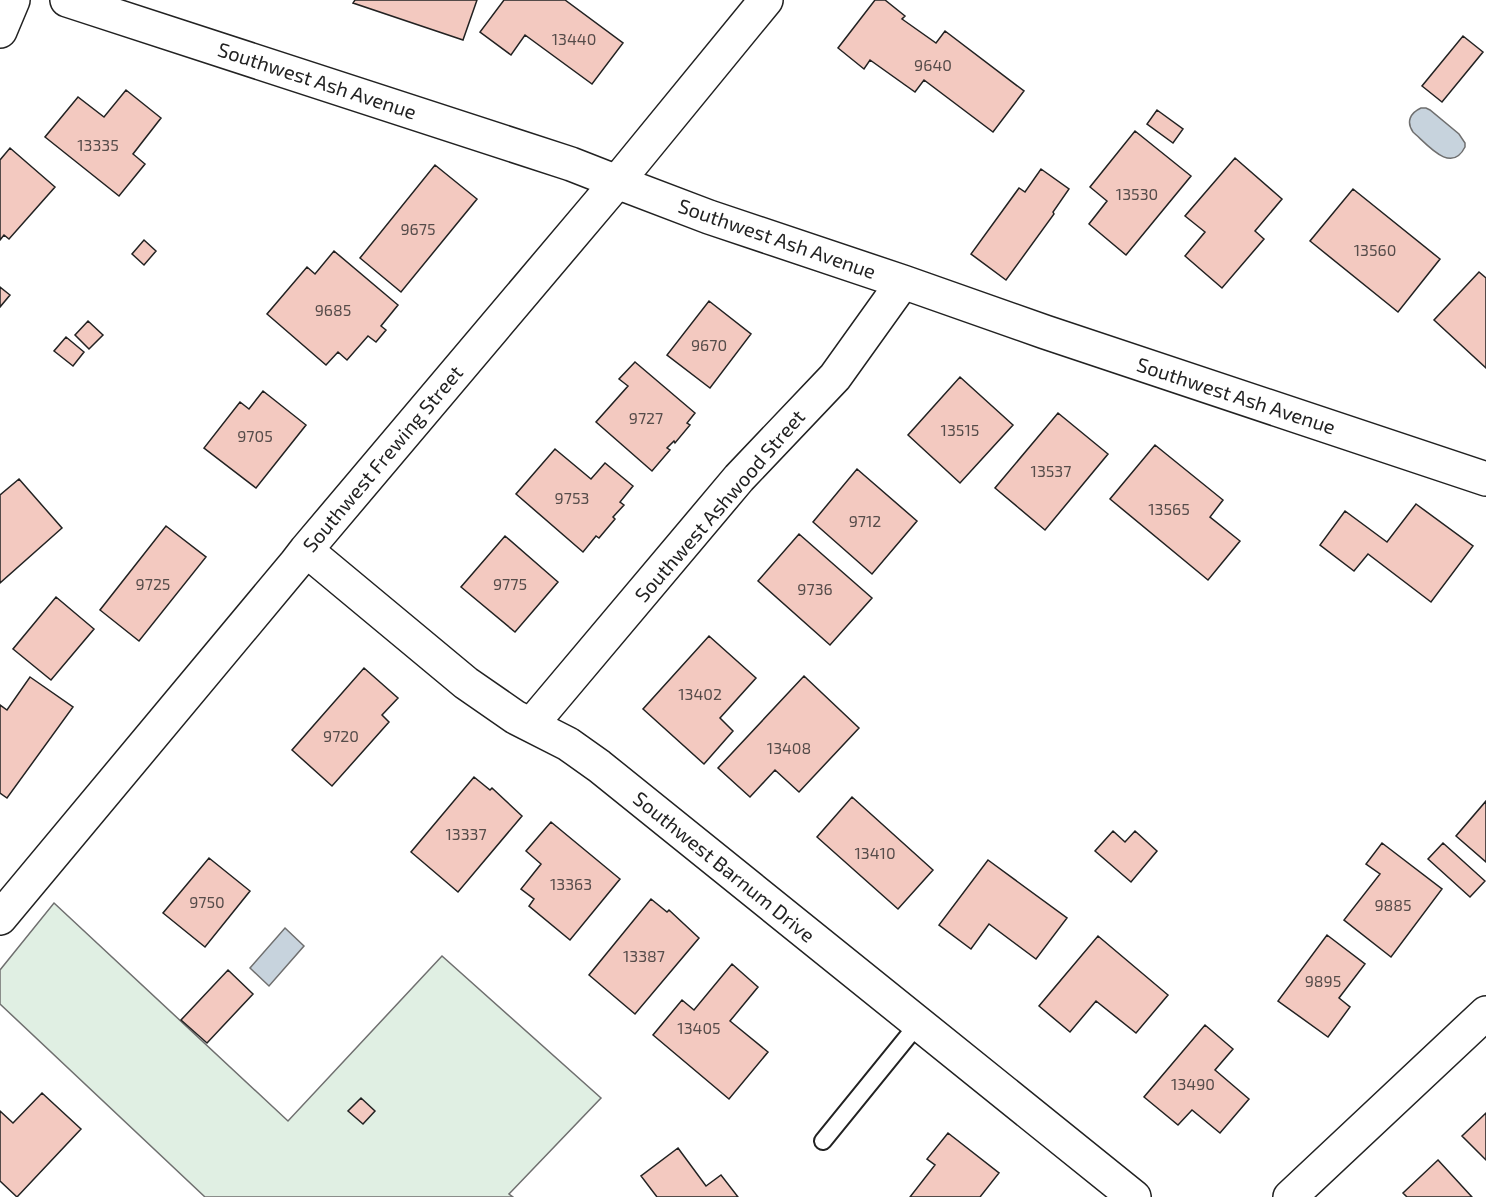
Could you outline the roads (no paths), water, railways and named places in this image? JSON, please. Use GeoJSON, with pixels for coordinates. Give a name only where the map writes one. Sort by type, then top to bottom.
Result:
{"type":"FeatureCollection","features":[{"type":"Feature","properties":{"kind":"street"},"geometry":{"type":"LineString","coordinates":[[0,31],[13,0]]}},
{"type":"Feature","properties":{"kind":"street","name":"Southwest Ash Avenue"},"geometry":{"type":"LineString","coordinates":[[67,0],[571,164],[709,217],[1486,479]]}},
{"type":"Feature","properties":{"kind":"street","name":"Southwest Frewing Street"},"geometry":{"type":"LineString","coordinates":[[0,918],[306,550],[617,183],[766,0]]}},
{"type":"Feature","properties":{"kind":"street","name":"Southwest Ashwood Street"},"geometry":{"type":"LineString","coordinates":[[531,725],[739,478],[835,377],[903,282]]}},
{"type":"Feature","properties":{"kind":"street","name":"Southwest Barnum Drive"},"geometry":{"type":"LineString","coordinates":[[306,550],[466,683],[515,717],[568,744],[599,766],[1134,1197]]}},
{"type":"Feature","properties":{"kind":"street"},"geometry":{"type":"LineString","coordinates":[[1290,1197],[1486,1013]]}},
{"type":"Feature","properties":{"kind":"lane"},"geometry":{"type":"LineString","coordinates":[[823,1141],[918,1024]]}}]}
